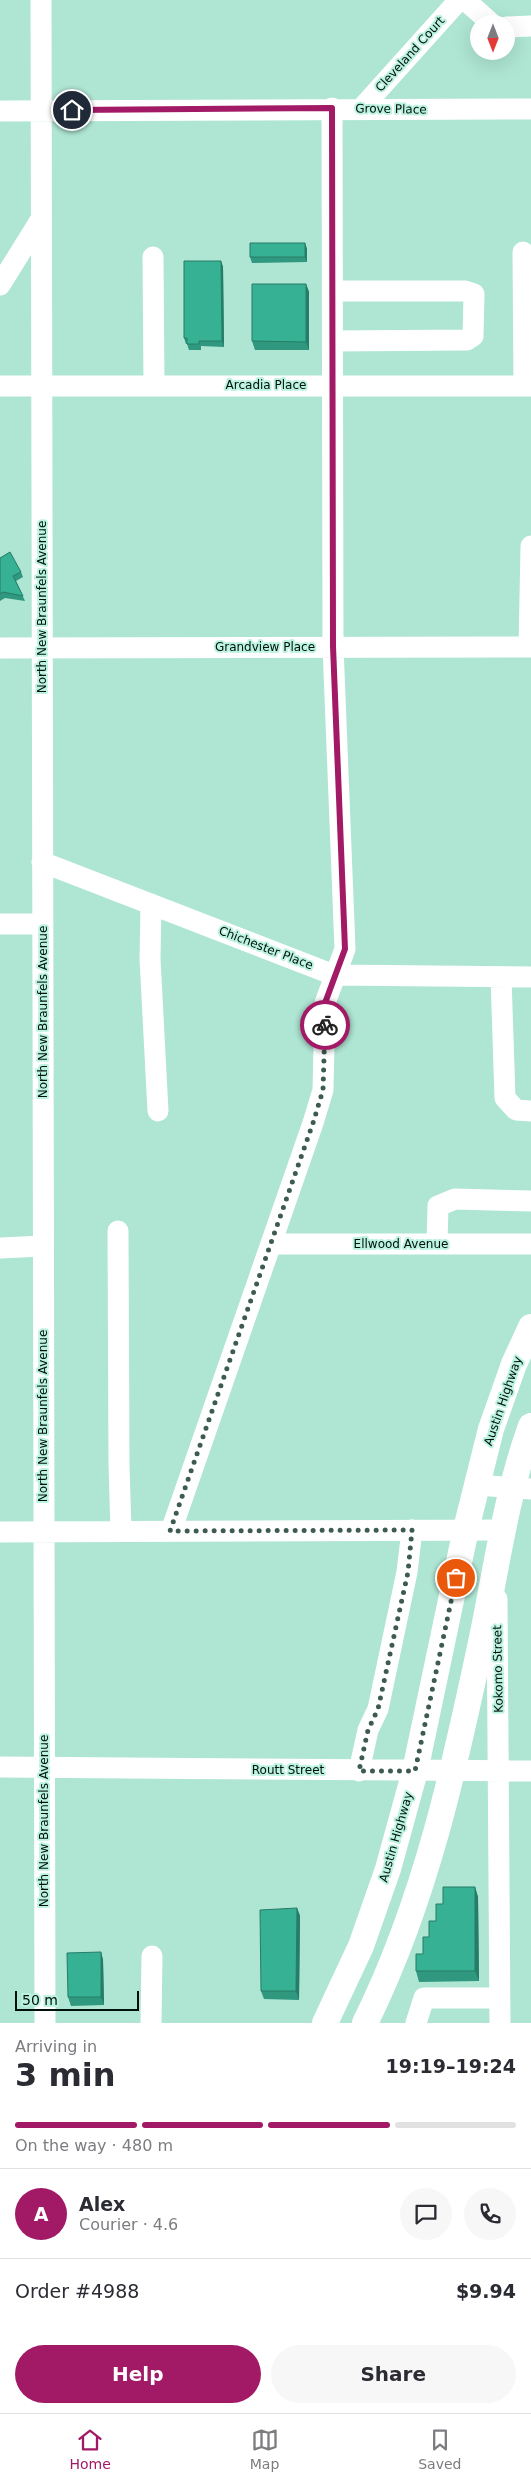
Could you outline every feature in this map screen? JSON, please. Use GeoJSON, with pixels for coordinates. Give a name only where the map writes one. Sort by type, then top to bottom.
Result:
{"type":"FeatureCollection","features":[{"type":"Feature","properties":{"kind":"main road","name":"Austin Highway"},"geometry":{"type":"LineString","coordinates":[[325,2023],[361,1946],[388,1869],[415,1771],[466,1529],[490,1430],[514,1364],[531,1327]]}},
{"type":"Feature","properties":{"kind":"main road"},"geometry":{"type":"LineString","coordinates":[[365,2023],[395,1960],[424,1880],[452,1771],[503,1530],[523,1488],[531,1426]]}},
{"type":"Feature","properties":{"kind":"street","name":"North New Braunfels Avenue"},"geometry":{"type":"LineString","coordinates":[[41,0],[45,2023]]}},
{"type":"Feature","properties":{"kind":"street","name":"Cleveland Court"},"geometry":{"type":"LineString","coordinates":[[361,108],[459,0]]}},
{"type":"Feature","properties":{"kind":"street"},"geometry":{"type":"LineString","coordinates":[[465,0],[482,15]]}},
{"type":"Feature","properties":{"kind":"street"},"geometry":{"type":"LineString","coordinates":[[515,27],[531,26]]}},
{"type":"Feature","properties":{"kind":"street","name":"Grove Place"},"geometry":{"type":"LineString","coordinates":[[0,111],[332,108],[371,110],[531,109]]}},
{"type":"Feature","properties":{"kind":"street"},"geometry":{"type":"LineString","coordinates":[[170,1531],[323,1090],[325,1003],[345,949],[333,646],[332,108]]}},
{"type":"Feature","properties":{"kind":"street"},"geometry":{"type":"LineString","coordinates":[[0,285],[41,219]]}},
{"type":"Feature","properties":{"kind":"street"},"geometry":{"type":"LineString","coordinates":[[523,252],[528,386]]}},
{"type":"Feature","properties":{"kind":"street"},"geometry":{"type":"LineString","coordinates":[[153,257],[154,386]]}},
{"type":"Feature","properties":{"kind":"street"},"geometry":{"type":"LineString","coordinates":[[332,291],[465,291],[474,294],[473,336],[467,340],[333,340]]}},
{"type":"Feature","properties":{"kind":"street","name":"Arcadia Place"},"geometry":{"type":"LineString","coordinates":[[0,386],[528,386]]}},
{"type":"Feature","properties":{"kind":"street"},"geometry":{"type":"LineString","coordinates":[[530,647],[531,546]]}},
{"type":"Feature","properties":{"kind":"street","name":"Grandview Place"},"geometry":{"type":"LineString","coordinates":[[0,648],[530,647]]}},
{"type":"Feature","properties":{"kind":"street","name":"Chichester Place"},"geometry":{"type":"LineString","coordinates":[[42,862],[334,975],[531,977]]}},
{"type":"Feature","properties":{"kind":"street"},"geometry":{"type":"LineString","coordinates":[[151,904],[150,959],[158,1110]]}},
{"type":"Feature","properties":{"kind":"street"},"geometry":{"type":"LineString","coordinates":[[0,924],[42,924]]}},
{"type":"Feature","properties":{"kind":"street"},"geometry":{"type":"LineString","coordinates":[[501,976],[505,1098],[516,1110],[531,1110]]}},
{"type":"Feature","properties":{"kind":"street"},"geometry":{"type":"LineString","coordinates":[[437,1244],[438,1206],[455,1199],[531,1201]]}},
{"type":"Feature","properties":{"kind":"street"},"geometry":{"type":"LineString","coordinates":[[118,1231],[118,1455],[122,1531]]}},
{"type":"Feature","properties":{"kind":"street","name":"Ellwood Avenue"},"geometry":{"type":"LineString","coordinates":[[271,1244],[531,1244]]}},
{"type":"Feature","properties":{"kind":"street"},"geometry":{"type":"LineString","coordinates":[[0,1248],[43,1246]]}},
{"type":"Feature","properties":{"kind":"street"},"geometry":{"type":"LineString","coordinates":[[477,1485],[523,1488]]}},
{"type":"Feature","properties":{"kind":"street"},"geometry":{"type":"LineString","coordinates":[[359,1771],[368,1730],[378,1709],[408,1572],[412,1530]]}},
{"type":"Feature","properties":{"kind":"street"},"geometry":{"type":"LineString","coordinates":[[0,1532],[503,1530]]}},
{"type":"Feature","properties":{"kind":"street","name":"Kokomo Street"},"geometry":{"type":"LineString","coordinates":[[496,1566],[500,2023]]}},
{"type":"Feature","properties":{"kind":"street","name":"Routt Street"},"geometry":{"type":"LineString","coordinates":[[0,1768],[531,1771]]}},
{"type":"Feature","properties":{"kind":"street"},"geometry":{"type":"LineString","coordinates":[[151,2023],[152,1956]]}},
{"type":"Feature","properties":{"kind":"street"},"geometry":{"type":"LineString","coordinates":[[416,2023],[424,1998],[499,1998]]}},
{"type":"Feature","properties":{"kind":"building"},"geometry":{"type":"Polygon","coordinates":[[[250,243],[305,243],[305,257],[250,257],[250,243]]]}},
{"type":"Feature","properties":{"kind":"building"},"geometry":{"type":"Polygon","coordinates":[[[184,261],[221,261],[222,341],[199,341],[199,344],[187,344],[187,338],[184,338],[184,261]]]}},
{"type":"Feature","properties":{"kind":"building"},"geometry":{"type":"Polygon","coordinates":[[[252,284],[306,284],[306,342],[252,341],[252,284]]]}},
{"type":"Feature","properties":{"kind":"building"},"geometry":{"type":"Polygon","coordinates":[[[10,552],[21,572],[13,576],[23,596],[3,592],[0,594],[0,558],[10,552]]]}},
{"type":"Feature","properties":{"kind":"building"},"geometry":{"type":"Polygon","coordinates":[[[443,1887],[475,1887],[475,1971],[416,1971],[416,1954],[423,1954],[423,1937],[429,1937],[429,1921],[436,1921],[436,1904],[443,1904],[443,1887]]]}},
{"type":"Feature","properties":{"kind":"building"},"geometry":{"type":"Polygon","coordinates":[[[297,1908],[296,1991],[261,1991],[260,1910],[297,1908]]]}},
{"type":"Feature","properties":{"kind":"building"},"geometry":{"type":"Polygon","coordinates":[[[101,1952],[101,1997],[68,1997],[67,1953],[101,1952]]]}},
{"type":"Feature","properties":{"kind":"way so far"},"geometry":{"type":"LineString","coordinates":[[325,1025],[323,1090],[313,1123],[170,1531],[412,1530],[408,1572],[378,1709],[368,1730],[359,1771],[415,1771],[456,1578]]}},
{"type":"Feature","properties":{"kind":"route"},"geometry":{"type":"LineString","coordinates":[[72,110],[332,108],[333,646],[345,949],[325,1003],[325,1025]]}}]}
